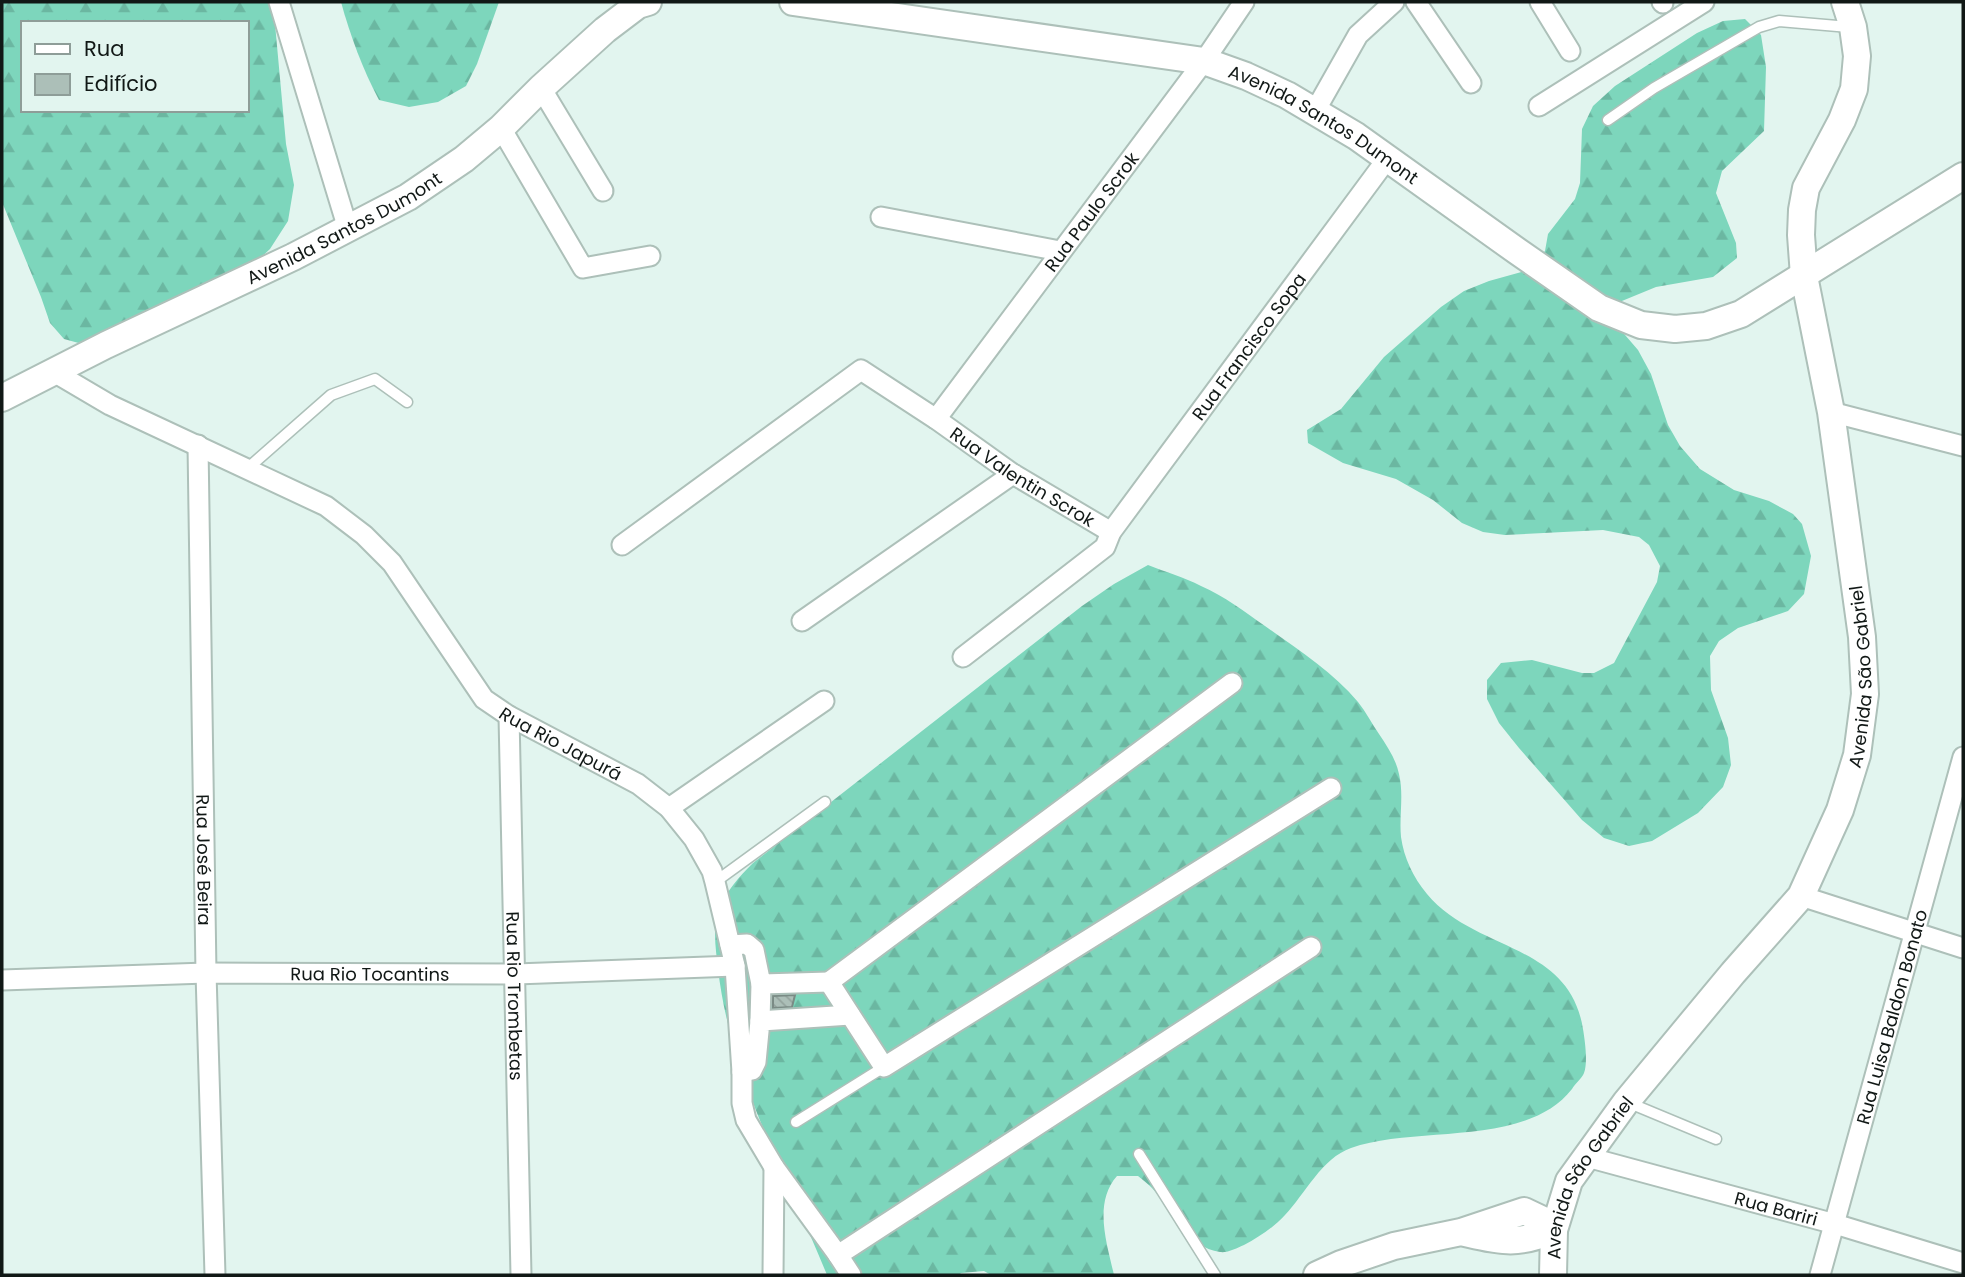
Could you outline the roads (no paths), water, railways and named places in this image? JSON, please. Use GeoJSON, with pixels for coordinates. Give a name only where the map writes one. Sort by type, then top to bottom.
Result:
{"type":"FeatureCollection","features":[{"type":"Feature","properties":{"kind":"street"},"geometry":{"type":"LineString","coordinates":[[279,2],[348,229]]}},
{"type":"Feature","properties":{"kind":"street","name":"Avenida Santos Dumont"},"geometry":{"type":"LineString","coordinates":[[793,2],[857,6],[1204,61],[1246,76],[1287,95],[1356,136],[1599,307],[1641,325],[1675,329],[1706,326],[1741,314],[1963,176]]}},
{"type":"Feature","properties":{"kind":"street","name":"Rua Paulo Scrok"},"geometry":{"type":"LineString","coordinates":[[936,419],[1204,61],[1244,2]]}},
{"type":"Feature","properties":{"kind":"street"},"geometry":{"type":"LineString","coordinates":[[1315,111],[1358,35],[1394,2]]}},
{"type":"Feature","properties":{"kind":"street"},"geometry":{"type":"LineString","coordinates":[[1416,2],[1471,83]]}},
{"type":"Feature","properties":{"kind":"street"},"geometry":{"type":"LineString","coordinates":[[1540,2],[1570,51]]}},
{"type":"Feature","properties":{"kind":"street"},"geometry":{"type":"LineString","coordinates":[[1539,106],[1704,2]]}},
{"type":"Feature","properties":{"kind":"street","name":"Avenida São Gabriel"},"geometry":{"type":"LineString","coordinates":[[1553,1275],[1554,1230],[1569,1181],[1626,1102],[1801,896],[1840,810],[1857,755],[1865,694],[1862,636],[1831,412],[1804,276],[1801,235],[1806,188],[1842,120],[1854,89],[1857,56],[1853,27],[1845,2]]}},
{"type":"Feature","properties":{"kind":"street","name":"Avenida Santos Dumont"},"geometry":{"type":"LineString","coordinates":[[2,398],[408,197],[464,159],[501,128],[605,30],[641,3]]}},
{"type":"Feature","properties":{"kind":"street"},"geometry":{"type":"LineString","coordinates":[[541,88],[603,191]]}},
{"type":"Feature","properties":{"kind":"street"},"geometry":{"type":"LineString","coordinates":[[501,128],[583,268],[650,256]]}},
{"type":"Feature","properties":{"kind":"street","name":"Rua Francisco Sopa"},"geometry":{"type":"LineString","coordinates":[[963,657],[1105,547],[1111,532],[1387,159]]}},
{"type":"Feature","properties":{"kind":"street"},"geometry":{"type":"LineString","coordinates":[[881,217],[1060,251]]}},
{"type":"Feature","properties":{"kind":"street","name":"Rua Valentin Scrok"},"geometry":{"type":"LineString","coordinates":[[622,545],[861,370],[1013,474],[1111,532]]}},
{"type":"Feature","properties":{"kind":"street","name":"Rua Rio Japurá"},"geometry":{"type":"LineString","coordinates":[[54,372],[110,405],[326,506],[364,535],[392,563],[484,699],[509,716],[638,784],[669,808],[694,839],[712,871],[736,966],[742,1103],[746,1120],[774,1167],[850,1275]]}},
{"type":"Feature","properties":{"kind":"street"},"geometry":{"type":"LineString","coordinates":[[1831,412],[1963,446]]}},
{"type":"Feature","properties":{"kind":"street","name":"Rua José Beira"},"geometry":{"type":"LineString","coordinates":[[198,444],[206,973],[215,1275]]}},
{"type":"Feature","properties":{"kind":"street"},"geometry":{"type":"LineString","coordinates":[[802,621],[1013,474]]}},
{"type":"Feature","properties":{"kind":"street"},"geometry":{"type":"LineString","coordinates":[[761,984],[829,982],[1232,683]]}},
{"type":"Feature","properties":{"kind":"street"},"geometry":{"type":"LineString","coordinates":[[669,808],[824,701]]}},
{"type":"Feature","properties":{"kind":"street","name":"Rua Rio Trombetas"},"geometry":{"type":"LineString","coordinates":[[509,716],[521,1275]]}},
{"type":"Feature","properties":{"kind":"street","name":"Rua Luisa Baldon Bonato"},"geometry":{"type":"LineString","coordinates":[[1820,1275],[1963,757]]}},
{"type":"Feature","properties":{"kind":"street"},"geometry":{"type":"LineString","coordinates":[[829,982],[884,1067],[1331,788]]}},
{"type":"Feature","properties":{"kind":"street"},"geometry":{"type":"LineString","coordinates":[[1801,896],[1963,948]]}},
{"type":"Feature","properties":{"kind":"street"},"geometry":{"type":"LineString","coordinates":[[730,946],[747,944],[754,950],[761,984],[756,1062],[752,1070],[742,1072]]}},
{"type":"Feature","properties":{"kind":"street"},"geometry":{"type":"LineString","coordinates":[[838,1255],[1311,947]]}},
{"type":"Feature","properties":{"kind":"street","name":"Rua Rio Tocantins"},"geometry":{"type":"LineString","coordinates":[[2,980],[206,973],[516,974],[736,966]]}},
{"type":"Feature","properties":{"kind":"street"},"geometry":{"type":"LineString","coordinates":[[760,1021],[850,1015]]}},
{"type":"Feature","properties":{"kind":"street","name":"Rua Bariri"},"geometry":{"type":"LineString","coordinates":[[1587,1157],[1835,1224],[1963,1263]]}},
{"type":"Feature","properties":{"kind":"street"},"geometry":{"type":"LineString","coordinates":[[773,1275],[774,1167]]}},
{"type":"Feature","properties":{"kind":"street"},"geometry":{"type":"LineString","coordinates":[[1317,1275],[1394,1246],[1461,1232],[1524,1211],[1569,1181]]}},
{"type":"Feature","properties":{"kind":"street"},"geometry":{"type":"LineString","coordinates":[[1514,1242],[1554,1230],[1538,1216],[1524,1211]]}},
{"type":"Feature","properties":{"kind":"street"},"geometry":{"type":"LineString","coordinates":[[1461,1232],[1514,1242],[1532,1253],[1553,1275]]}},
{"type":"Feature","properties":{"kind":"lane"},"geometry":{"type":"LineString","coordinates":[[1608,120],[1654,88],[1759,26],[1779,21],[1853,27]]}},
{"type":"Feature","properties":{"kind":"lane"},"geometry":{"type":"LineString","coordinates":[[248,468],[331,395],[375,379],[407,402]]}},
{"type":"Feature","properties":{"kind":"lane"},"geometry":{"type":"LineString","coordinates":[[715,882],[825,802]]}},
{"type":"Feature","properties":{"kind":"lane"},"geometry":{"type":"LineString","coordinates":[[796,1122],[884,1067]]}},
{"type":"Feature","properties":{"kind":"lane"},"geometry":{"type":"LineString","coordinates":[[1626,1102],[1716,1139]]}},
{"type":"Feature","properties":{"kind":"lane"},"geometry":{"type":"LineString","coordinates":[[1139,1154],[1215,1275]]}}]}
